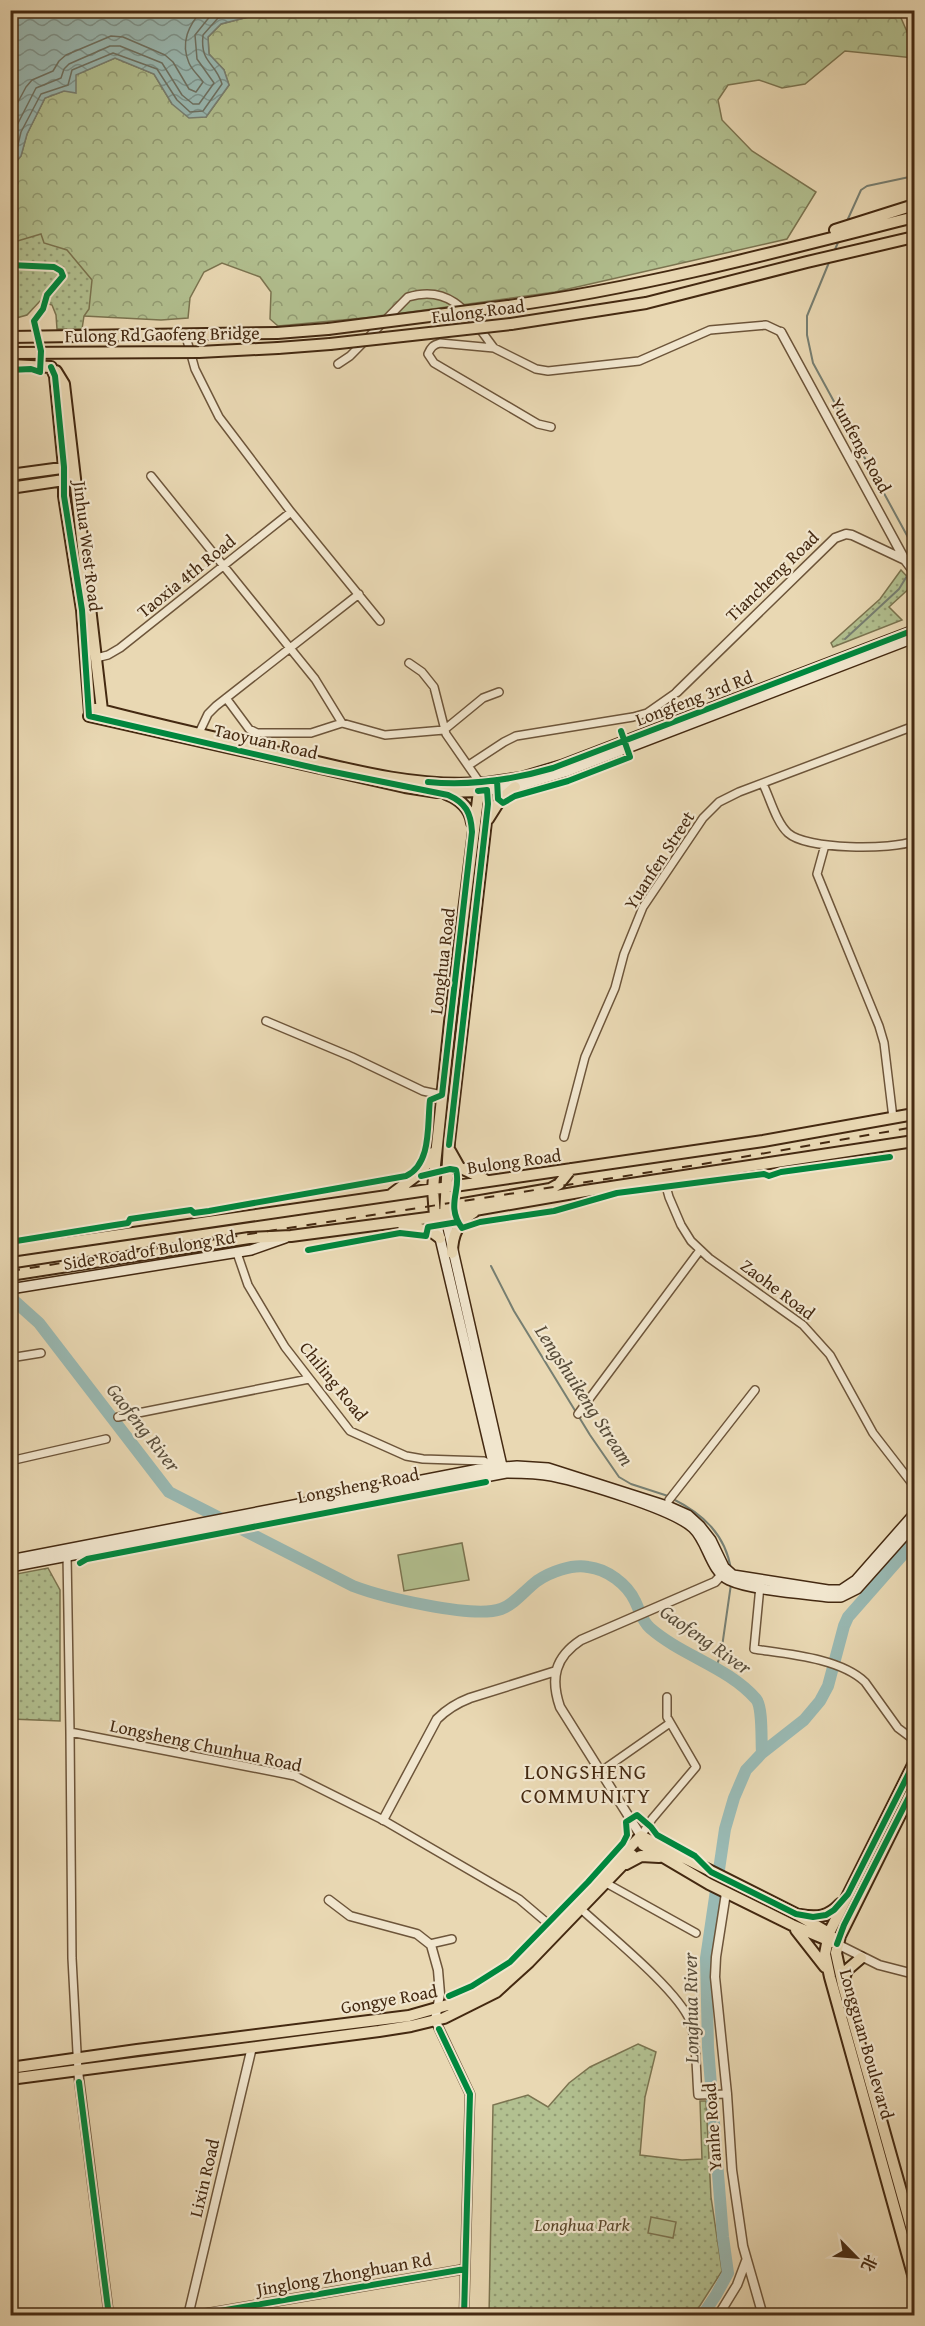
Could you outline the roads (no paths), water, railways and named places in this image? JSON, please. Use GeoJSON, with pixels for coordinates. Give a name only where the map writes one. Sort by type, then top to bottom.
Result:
{"type":"FeatureCollection","features":[{"type":"Feature","properties":{"kind":"main road"},"geometry":{"type":"LineString","coordinates":[[726,265],[915,205]]}},
{"type":"Feature","properties":{"kind":"main road"},"geometry":{"type":"LineString","coordinates":[[726,265],[915,217]]}},
{"type":"Feature","properties":{"kind":"main road","name":"Fulong Road"},"geometry":{"type":"LineString","coordinates":[[278,348],[512,324],[598,311],[681,295],[915,237]]}},
{"type":"Feature","properties":{"kind":"main road","name":"Fulong Road"},"geometry":{"type":"LineString","coordinates":[[278,333],[328,329],[508,306],[579,295],[726,265]]}},
{"type":"Feature","properties":{"kind":"main road","name":"Fulong Rd Gaofeng Bridge"},"geometry":{"type":"LineString","coordinates":[[10,337],[278,333]]}},
{"type":"Feature","properties":{"kind":"main road","name":"Fulong Rd Gaofeng Bridge"},"geometry":{"type":"LineString","coordinates":[[10,353],[199,352],[278,348]]}},
{"type":"Feature","properties":{"kind":"main road","name":"Jinhua West Road"},"geometry":{"type":"LineString","coordinates":[[10,365],[51,367],[59,373],[64,384],[68,467],[102,710]]}},
{"type":"Feature","properties":{"kind":"main road"},"geometry":{"type":"LineString","coordinates":[[10,475],[68,467],[64,480],[10,488]]}},
{"type":"Feature","properties":{"kind":"main road"},"geometry":{"type":"LineString","coordinates":[[24,473],[26,486]]}},
{"type":"Feature","properties":{"kind":"main road","name":"Jinhua West Road"},"geometry":{"type":"LineString","coordinates":[[64,480],[64,496],[82,610],[90,712]]}},
{"type":"Feature","properties":{"kind":"main road","name":"Longfeng 3rd Rd"},"geometry":{"type":"LineString","coordinates":[[482,788],[561,765],[915,630]]}},
{"type":"Feature","properties":{"kind":"main road","name":"Longfeng 3rd Rd"},"geometry":{"type":"LineString","coordinates":[[482,788],[515,787],[565,772],[915,638]]}},
{"type":"Feature","properties":{"kind":"main road"},"geometry":{"type":"LineString","coordinates":[[90,712],[102,710]]}},
{"type":"Feature","properties":{"kind":"main road","name":"Taoyuan Road"},"geometry":{"type":"LineString","coordinates":[[102,710],[391,777],[482,788]]}},
{"type":"Feature","properties":{"kind":"main road","name":"Taoyuan Road"},"geometry":{"type":"LineString","coordinates":[[90,712],[320,769],[437,792],[482,788]]}},
{"type":"Feature","properties":{"kind":"main road"},"geometry":{"type":"LineString","coordinates":[[486,825],[500,800],[515,787]]}},
{"type":"Feature","properties":{"kind":"main road","name":"Longhua Road"},"geometry":{"type":"LineString","coordinates":[[482,788],[486,825],[443,1143],[433,1189],[452,1253],[498,1469]]}},
{"type":"Feature","properties":{"kind":"main road","name":"Longhua Road"},"geometry":{"type":"LineString","coordinates":[[482,788],[472,832],[442,1095],[445,1187],[440,1238],[498,1469]]}},
{"type":"Feature","properties":{"kind":"main road"},"geometry":{"type":"LineString","coordinates":[[437,792],[456,798],[464,804],[471,817],[472,832]]}},
{"type":"Feature","properties":{"kind":"main road","name":"Bulong Road"},"geometry":{"type":"LineString","coordinates":[[10,1251],[763,1141],[915,1114]]}},
{"type":"Feature","properties":{"kind":"main road"},"geometry":{"type":"LineString","coordinates":[[10,1275],[249,1238],[291,1236],[396,1222],[915,1142]]}},
{"type":"Feature","properties":{"kind":"main road"},"geometry":{"type":"LineString","coordinates":[[387,1196],[403,1187],[421,1172],[443,1143],[459,1167],[475,1176],[490,1180]]}},
{"type":"Feature","properties":{"kind":"main road"},"geometry":{"type":"LineString","coordinates":[[441,1215],[457,1205],[550,1189],[559,1184],[571,1169]]}},
{"type":"Feature","properties":{"kind":"main road"},"geometry":{"type":"LineString","coordinates":[[559,1184],[573,1193]]}},
{"type":"Feature","properties":{"kind":"main road"},"geometry":{"type":"LineString","coordinates":[[452,1253],[453,1239],[458,1227],[466,1218],[480,1209]]}},
{"type":"Feature","properties":{"kind":"main road"},"geometry":{"type":"LineString","coordinates":[[396,1222],[432,1232],[440,1238]]}},
{"type":"Feature","properties":{"kind":"main road","name":"Side Road of Bulong Rd"},"geometry":{"type":"LineString","coordinates":[[10,1289],[237,1253],[291,1236]]}},
{"type":"Feature","properties":{"kind":"main road","name":"Longsheng Road"},"geometry":{"type":"LineString","coordinates":[[10,1560],[223,1527],[498,1469]]}},
{"type":"Feature","properties":{"kind":"main road","name":"Longsheng Road"},"geometry":{"type":"LineString","coordinates":[[10,1567],[67,1552],[231,1517],[498,1469],[563,1479],[668,1513],[685,1521],[697,1532],[729,1576]]}},
{"type":"Feature","properties":{"kind":"main road"},"geometry":{"type":"LineString","coordinates":[[760,1584],[828,1590],[846,1588],[856,1580],[915,1514]]}},
{"type":"Feature","properties":{"kind":"main road"},"geometry":{"type":"LineString","coordinates":[[729,1576],[829,1597],[847,1595],[861,1585],[915,1525]]}},
{"type":"Feature","properties":{"kind":"main road"},"geometry":{"type":"LineString","coordinates":[[831,1939],[848,1894],[915,1763]]}},
{"type":"Feature","properties":{"kind":"main road","name":"Longguan Boulevard"},"geometry":{"type":"LineString","coordinates":[[915,1787],[844,1925],[831,1939],[826,1957],[915,2278]]}},
{"type":"Feature","properties":{"kind":"main road"},"geometry":{"type":"LineString","coordinates":[[641,1841],[666,1860],[724,1892],[792,1925],[831,1939]]}},
{"type":"Feature","properties":{"kind":"main road"},"geometry":{"type":"LineString","coordinates":[[641,1841],[796,1914],[831,1939]]}},
{"type":"Feature","properties":{"kind":"main road","name":"Gongye Road"},"geometry":{"type":"LineString","coordinates":[[10,2068],[461,2011],[496,1992],[521,1969],[621,1868],[641,1841]]}},
{"type":"Feature","properties":{"kind":"main road","name":"Gongye Road"},"geometry":{"type":"LineString","coordinates":[[10,2079],[401,2028],[436,2015],[497,1980],[641,1841]]}},
{"type":"Feature","properties":{"kind":"main road"},"geometry":{"type":"LineString","coordinates":[[621,1868],[641,1856],[666,1860]]}},
{"type":"Feature","properties":{"kind":"main road"},"geometry":{"type":"LineString","coordinates":[[796,1914],[813,1917],[826,1915],[834,1910],[848,1894]]}},
{"type":"Feature","properties":{"kind":"main road"},"geometry":{"type":"LineString","coordinates":[[792,1925],[808,1942],[830,1977]]}},
{"type":"Feature","properties":{"kind":"main road","name":"Longguan Boulevard"},"geometry":{"type":"LineString","coordinates":[[831,1939],[915,2237]]}},
{"type":"Feature","properties":{"kind":"main road"},"geometry":{"type":"LineString","coordinates":[[843,1985],[847,1970],[861,1958]]}},
{"type":"Feature","properties":{"kind":"street"},"geometry":{"type":"LineString","coordinates":[[338,364],[350,356],[408,297],[418,294],[443,296],[459,304],[494,348]]}},
{"type":"Feature","properties":{"kind":"street"},"geometry":{"type":"LineString","coordinates":[[550,426],[538,424],[434,363],[428,354],[433,346],[440,343],[494,348],[536,369],[548,371],[639,361],[710,330],[766,325],[781,332]]}},
{"type":"Feature","properties":{"kind":"street"},"geometry":{"type":"LineString","coordinates":[[184,331],[195,369],[219,417],[291,512],[380,621]]}},
{"type":"Feature","properties":{"kind":"street","name":"Yunfeng Road"},"geometry":{"type":"LineString","coordinates":[[781,332],[910,567]]}},
{"type":"Feature","properties":{"kind":"street"},"geometry":{"type":"LineString","coordinates":[[151,476],[315,679],[342,723]]}},
{"type":"Feature","properties":{"kind":"street","name":"Taoxia 4th Road"},"geometry":{"type":"LineString","coordinates":[[96,658],[114,652],[291,512]]}},
{"type":"Feature","properties":{"kind":"street","name":"Tiancheng Road"},"geometry":{"type":"LineString","coordinates":[[677,692],[835,538],[846,534],[852,535],[910,567]]}},
{"type":"Feature","properties":{"kind":"street"},"geometry":{"type":"LineString","coordinates":[[199,733],[208,714],[226,698],[359,594]]}},
{"type":"Feature","properties":{"kind":"street"},"geometry":{"type":"LineString","coordinates":[[410,663],[422,672],[434,687],[444,730],[482,788]]}},
{"type":"Feature","properties":{"kind":"street"},"geometry":{"type":"LineString","coordinates":[[226,698],[249,729],[257,733],[311,733],[342,723],[385,735],[444,730],[483,698],[500,692]]}},
{"type":"Feature","properties":{"kind":"street"},"geometry":{"type":"LineString","coordinates":[[469,765],[511,738],[633,717],[646,713],[677,692]]}},
{"type":"Feature","properties":{"kind":"street","name":"Yuanfen Street"},"geometry":{"type":"LineString","coordinates":[[564,1137],[585,1057],[615,988],[624,954],[643,907],[683,846],[711,809],[727,797],[915,726]]}},
{"type":"Feature","properties":{"kind":"street"},"geometry":{"type":"LineString","coordinates":[[763,784],[786,831],[796,838],[825,845],[896,846],[915,841]]}},
{"type":"Feature","properties":{"kind":"street"},"geometry":{"type":"LineString","coordinates":[[825,845],[817,874],[884,1042],[893,1118]]}},
{"type":"Feature","properties":{"kind":"street"},"geometry":{"type":"LineString","coordinates":[[266,1021],[352,1057],[423,1091],[442,1095]]}},
{"type":"Feature","properties":{"kind":"street","name":"Zaohe Road"},"geometry":{"type":"LineString","coordinates":[[664,1179],[681,1226],[691,1241],[700,1250],[803,1324],[830,1355],[873,1433],[915,1486]]}},
{"type":"Feature","properties":{"kind":"street"},"geometry":{"type":"LineString","coordinates":[[578,1414],[700,1250]]}},
{"type":"Feature","properties":{"kind":"street","name":"Chiling Road"},"geometry":{"type":"LineString","coordinates":[[237,1253],[248,1285],[285,1347],[350,1431],[406,1456],[423,1459],[484,1461],[498,1469]]}},
{"type":"Feature","properties":{"kind":"street"},"geometry":{"type":"LineString","coordinates":[[10,1358],[41,1353]]}},
{"type":"Feature","properties":{"kind":"street"},"geometry":{"type":"LineString","coordinates":[[118,1417],[309,1379]]}},
{"type":"Feature","properties":{"kind":"street"},"geometry":{"type":"LineString","coordinates":[[671,1498],[755,1390]]}},
{"type":"Feature","properties":{"kind":"street"},"geometry":{"type":"LineString","coordinates":[[10,1461],[106,1439]]}},
{"type":"Feature","properties":{"kind":"street"},"geometry":{"type":"LineString","coordinates":[[67,1552],[72,1958],[77,2059],[109,2316]]}},
{"type":"Feature","properties":{"kind":"street"},"geometry":{"type":"LineString","coordinates":[[641,1841],[560,1707],[555,1694],[556,1671],[565,1653],[572,1646],[643,1611],[729,1576]]}},
{"type":"Feature","properties":{"kind":"street"},"geometry":{"type":"LineString","coordinates":[[760,1584],[754,1649],[809,1657],[861,1679],[898,1728],[915,1740]]}},
{"type":"Feature","properties":{"kind":"street"},"geometry":{"type":"LineString","coordinates":[[383,1820],[437,1719],[445,1711],[457,1702],[556,1671]]}},
{"type":"Feature","properties":{"kind":"street"},"geometry":{"type":"LineString","coordinates":[[641,1841],[652,1819],[696,1767],[669,1723],[666,1712],[667,1697]]}},
{"type":"Feature","properties":{"kind":"street"},"geometry":{"type":"LineString","coordinates":[[600,1772],[669,1723]]}},
{"type":"Feature","properties":{"kind":"street","name":"Longsheng Chunhua Road"},"geometry":{"type":"LineString","coordinates":[[70,1732],[295,1776],[383,1820],[519,1899],[552,1927]]}},
{"type":"Feature","properties":{"kind":"street"},"geometry":{"type":"LineString","coordinates":[[606,1883],[696,1934]]}},
{"type":"Feature","properties":{"kind":"street","name":"Yanhe Road"},"geometry":{"type":"LineString","coordinates":[[718,2316],[737,2285],[746,2260],[732,2170],[715,1977],[724,1892]]}},
{"type":"Feature","properties":{"kind":"street"},"geometry":{"type":"LineString","coordinates":[[329,1900],[350,1916],[417,1935],[430,1944],[438,1970],[440,1999],[436,2015],[470,2094],[464,2316]]}},
{"type":"Feature","properties":{"kind":"street"},"geometry":{"type":"LineString","coordinates":[[581,1909],[645,1968],[686,2013],[692,2028],[698,2095],[724,2094]]}},
{"type":"Feature","properties":{"kind":"street"},"geometry":{"type":"LineString","coordinates":[[430,1944],[452,1939]]}},
{"type":"Feature","properties":{"kind":"street"},"geometry":{"type":"LineString","coordinates":[[831,1939],[861,1958],[886,1968],[915,1974]]}},
{"type":"Feature","properties":{"kind":"street","name":"Lixin Road"},"geometry":{"type":"LineString","coordinates":[[190,2316],[252,2047]]}},
{"type":"Feature","properties":{"kind":"street"},"geometry":{"type":"LineString","coordinates":[[746,2260],[763,2316]]}},
{"type":"Feature","properties":{"kind":"street","name":"Jinglong Zhonghuan Rd"},"geometry":{"type":"LineString","coordinates":[[190,2316],[465,2269]]}},
{"type":"Feature","properties":{"kind":"water"},"geometry":{"type":"Polygon","coordinates":[[[11,10],[300,11],[283,16],[252,16],[221,24],[208,37],[209,54],[224,70],[229,85],[206,117],[189,118],[172,104],[154,74],[115,58],[76,75],[76,93],[64,91],[45,98],[27,134],[21,156],[11,168],[11,10]]]}},
{"type":"Feature","properties":{"kind":"waterway"},"geometry":{"type":"LineString","coordinates":[[847,221],[861,190],[867,186],[914,176]]}},
{"type":"Feature","properties":{"kind":"waterway"},"geometry":{"type":"LineString","coordinates":[[834,252],[839,240]]}},
{"type":"Feature","properties":{"kind":"waterway","name":"Lengshuikeng Stream"},"geometry":{"type":"LineString","coordinates":[[830,260],[807,316],[807,335],[813,363],[910,541],[912,565]]}},
{"type":"Feature","properties":{"kind":"waterway","name":"Lengshuikeng Stream"},"geometry":{"type":"LineString","coordinates":[[845,639],[899,589],[910,571]]}},
{"type":"Feature","properties":{"kind":"waterway","name":"Lengshuikeng Stream"},"geometry":{"type":"LineString","coordinates":[[491,1266],[514,1311],[590,1435],[619,1477],[631,1484],[668,1496]]}},
{"type":"Feature","properties":{"kind":"waterway","name":"Gaofeng River"},"geometry":{"type":"LineString","coordinates":[[10,1297],[39,1323],[169,1492],[353,1586],[384,1596],[427,1605],[470,1611],[501,1609],[537,1581],[555,1572],[582,1566],[609,1574],[627,1589],[650,1628],[676,1646],[732,1678],[756,1699],[761,1716],[762,1753]]}},
{"type":"Feature","properties":{"kind":"waterway","name":"Lengshuikeng Stream"},"geometry":{"type":"LineString","coordinates":[[673,1499],[694,1512],[711,1527],[724,1546],[731,1570]]}},
{"type":"Feature","properties":{"kind":"waterway","name":"Longhua River"},"geometry":{"type":"LineString","coordinates":[[702,2316],[728,2273],[723,2237],[708,2047],[706,1958],[725,1829],[734,1798],[746,1770],[762,1753],[804,1720],[820,1701],[828,1686],[848,1617],[914,1542]]}},
{"type":"Feature","properties":{"kind":"waterway","name":"Lengshuikeng Stream"},"geometry":{"type":"LineString","coordinates":[[716,1667],[721,1654],[731,1584]]}},
{"type":"Feature","properties":{"kind":"railway"},"geometry":{"type":"LineString","coordinates":[[10,1271],[703,1164],[914,1127]]}},
{"type":"Feature","properties":{"kind":"district","name":"LONGSHENG COMMUNITY"},"geometry":{"type":"Point","coordinates":[586,1783]}},
{"type":"Feature","properties":{"kind":"park label","name":"Longhua Park"},"geometry":{"type":"Point","coordinates":[582,2224]}}]}
